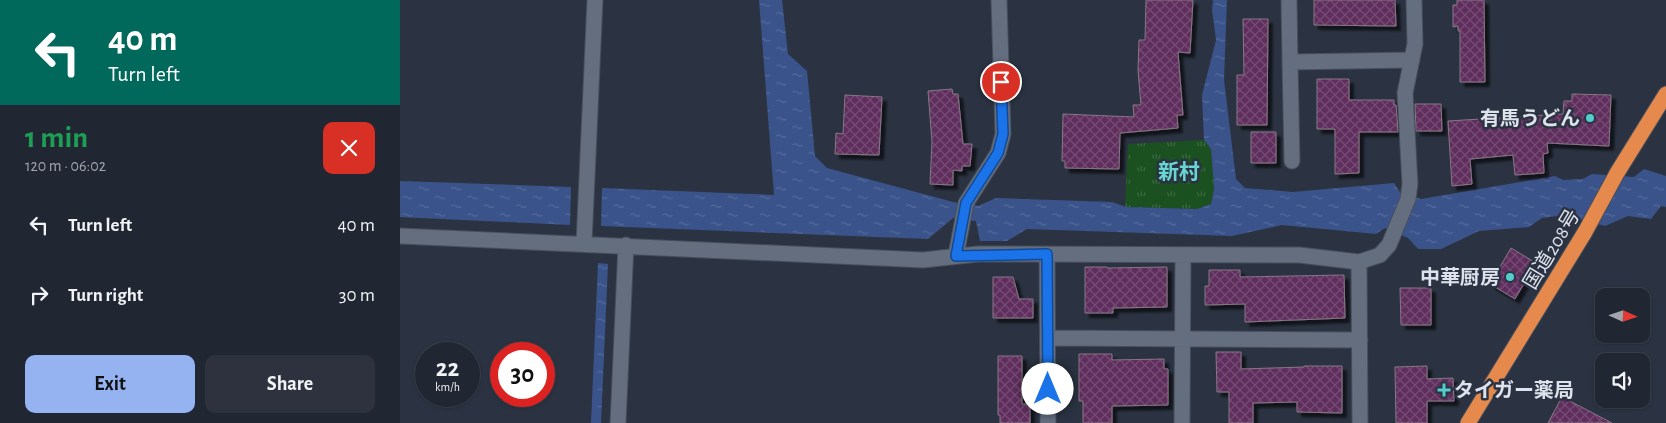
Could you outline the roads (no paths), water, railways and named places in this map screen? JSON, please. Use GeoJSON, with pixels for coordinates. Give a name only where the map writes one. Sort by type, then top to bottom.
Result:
{"type":"FeatureCollection","features":[{"type":"Feature","properties":{"kind":"highway","name":"国道208号"},"geometry":{"type":"LineString","coordinates":[[1468,423],[1585,232],[1617,173],[1666,94]]}},
{"type":"Feature","properties":{"kind":"street"},"geometry":{"type":"LineString","coordinates":[[584,243],[595,0]]}},
{"type":"Feature","properties":{"kind":"street"},"geometry":{"type":"LineString","coordinates":[[956,256],[966,203],[998,153],[1003,134],[998,0]]}},
{"type":"Feature","properties":{"kind":"street"},"geometry":{"type":"LineString","coordinates":[[1288,0],[1292,161]]}},
{"type":"Feature","properties":{"kind":"street"},"geometry":{"type":"LineString","coordinates":[[400,236],[923,260],[956,256],[1047,254],[1299,255],[1359,262],[1380,256],[1389,244],[1408,199],[1410,184],[1405,93],[1415,44],[1414,0]]}},
{"type":"Feature","properties":{"kind":"street"},"geometry":{"type":"LineString","coordinates":[[1290,62],[1412,60]]}},
{"type":"Feature","properties":{"kind":"street"},"geometry":{"type":"LineString","coordinates":[[618,423],[626,246]]}},
{"type":"Feature","properties":{"kind":"street"},"geometry":{"type":"LineString","coordinates":[[1047,254],[1048,423]]}},
{"type":"Feature","properties":{"kind":"street"},"geometry":{"type":"LineString","coordinates":[[1182,423],[1183,255]]}},
{"type":"Feature","properties":{"kind":"street"},"geometry":{"type":"LineString","coordinates":[[1359,262],[1360,423]]}},
{"type":"Feature","properties":{"kind":"street"},"geometry":{"type":"LineString","coordinates":[[1048,338],[1360,340]]}},
{"type":"Feature","properties":{"kind":"water"},"geometry":{"type":"Polygon","coordinates":[[[759,0],[782,0],[788,54],[807,71],[815,156],[827,168],[953,202],[978,206],[996,198],[1112,202],[1126,207],[1197,209],[1211,204],[1214,189],[1211,149],[1204,140],[1202,95],[1216,40],[1212,10],[1213,0],[1227,0],[1224,80],[1236,179],[1245,188],[1293,192],[1394,183],[1400,192],[1421,199],[1555,176],[1563,180],[1583,179],[1592,174],[1634,177],[1644,169],[1666,176],[1666,207],[1661,206],[1651,219],[1628,216],[1605,226],[1565,215],[1542,218],[1529,227],[1479,231],[1441,249],[1418,249],[1408,238],[1385,228],[1376,234],[1282,225],[1232,236],[1027,229],[1007,241],[980,241],[976,221],[953,218],[928,239],[601,226],[602,188],[774,195],[759,0]]]}},
{"type":"Feature","properties":{"kind":"water"},"geometry":{"type":"Polygon","coordinates":[[[400,181],[571,187],[570,225],[400,217],[400,181]]]}},
{"type":"Feature","properties":{"kind":"water"},"geometry":{"type":"Polygon","coordinates":[[[598,263],[608,264],[601,423],[591,423],[598,263]]]}},
{"type":"Feature","properties":{"kind":"place","name":"有馬うどん"},"geometry":{"type":"Point","coordinates":[1590,118]}},
{"type":"Feature","properties":{"kind":"place","name":"中華厨房"},"geometry":{"type":"Point","coordinates":[1510,277]}},
{"type":"Feature","properties":{"kind":"place","name":"タイガー薬局"},"geometry":{"type":"Point","coordinates":[1444,390]}},
{"type":"Feature","properties":{"kind":"district","name":"新村"},"geometry":{"type":"Point","coordinates":[1179,172]}}]}
